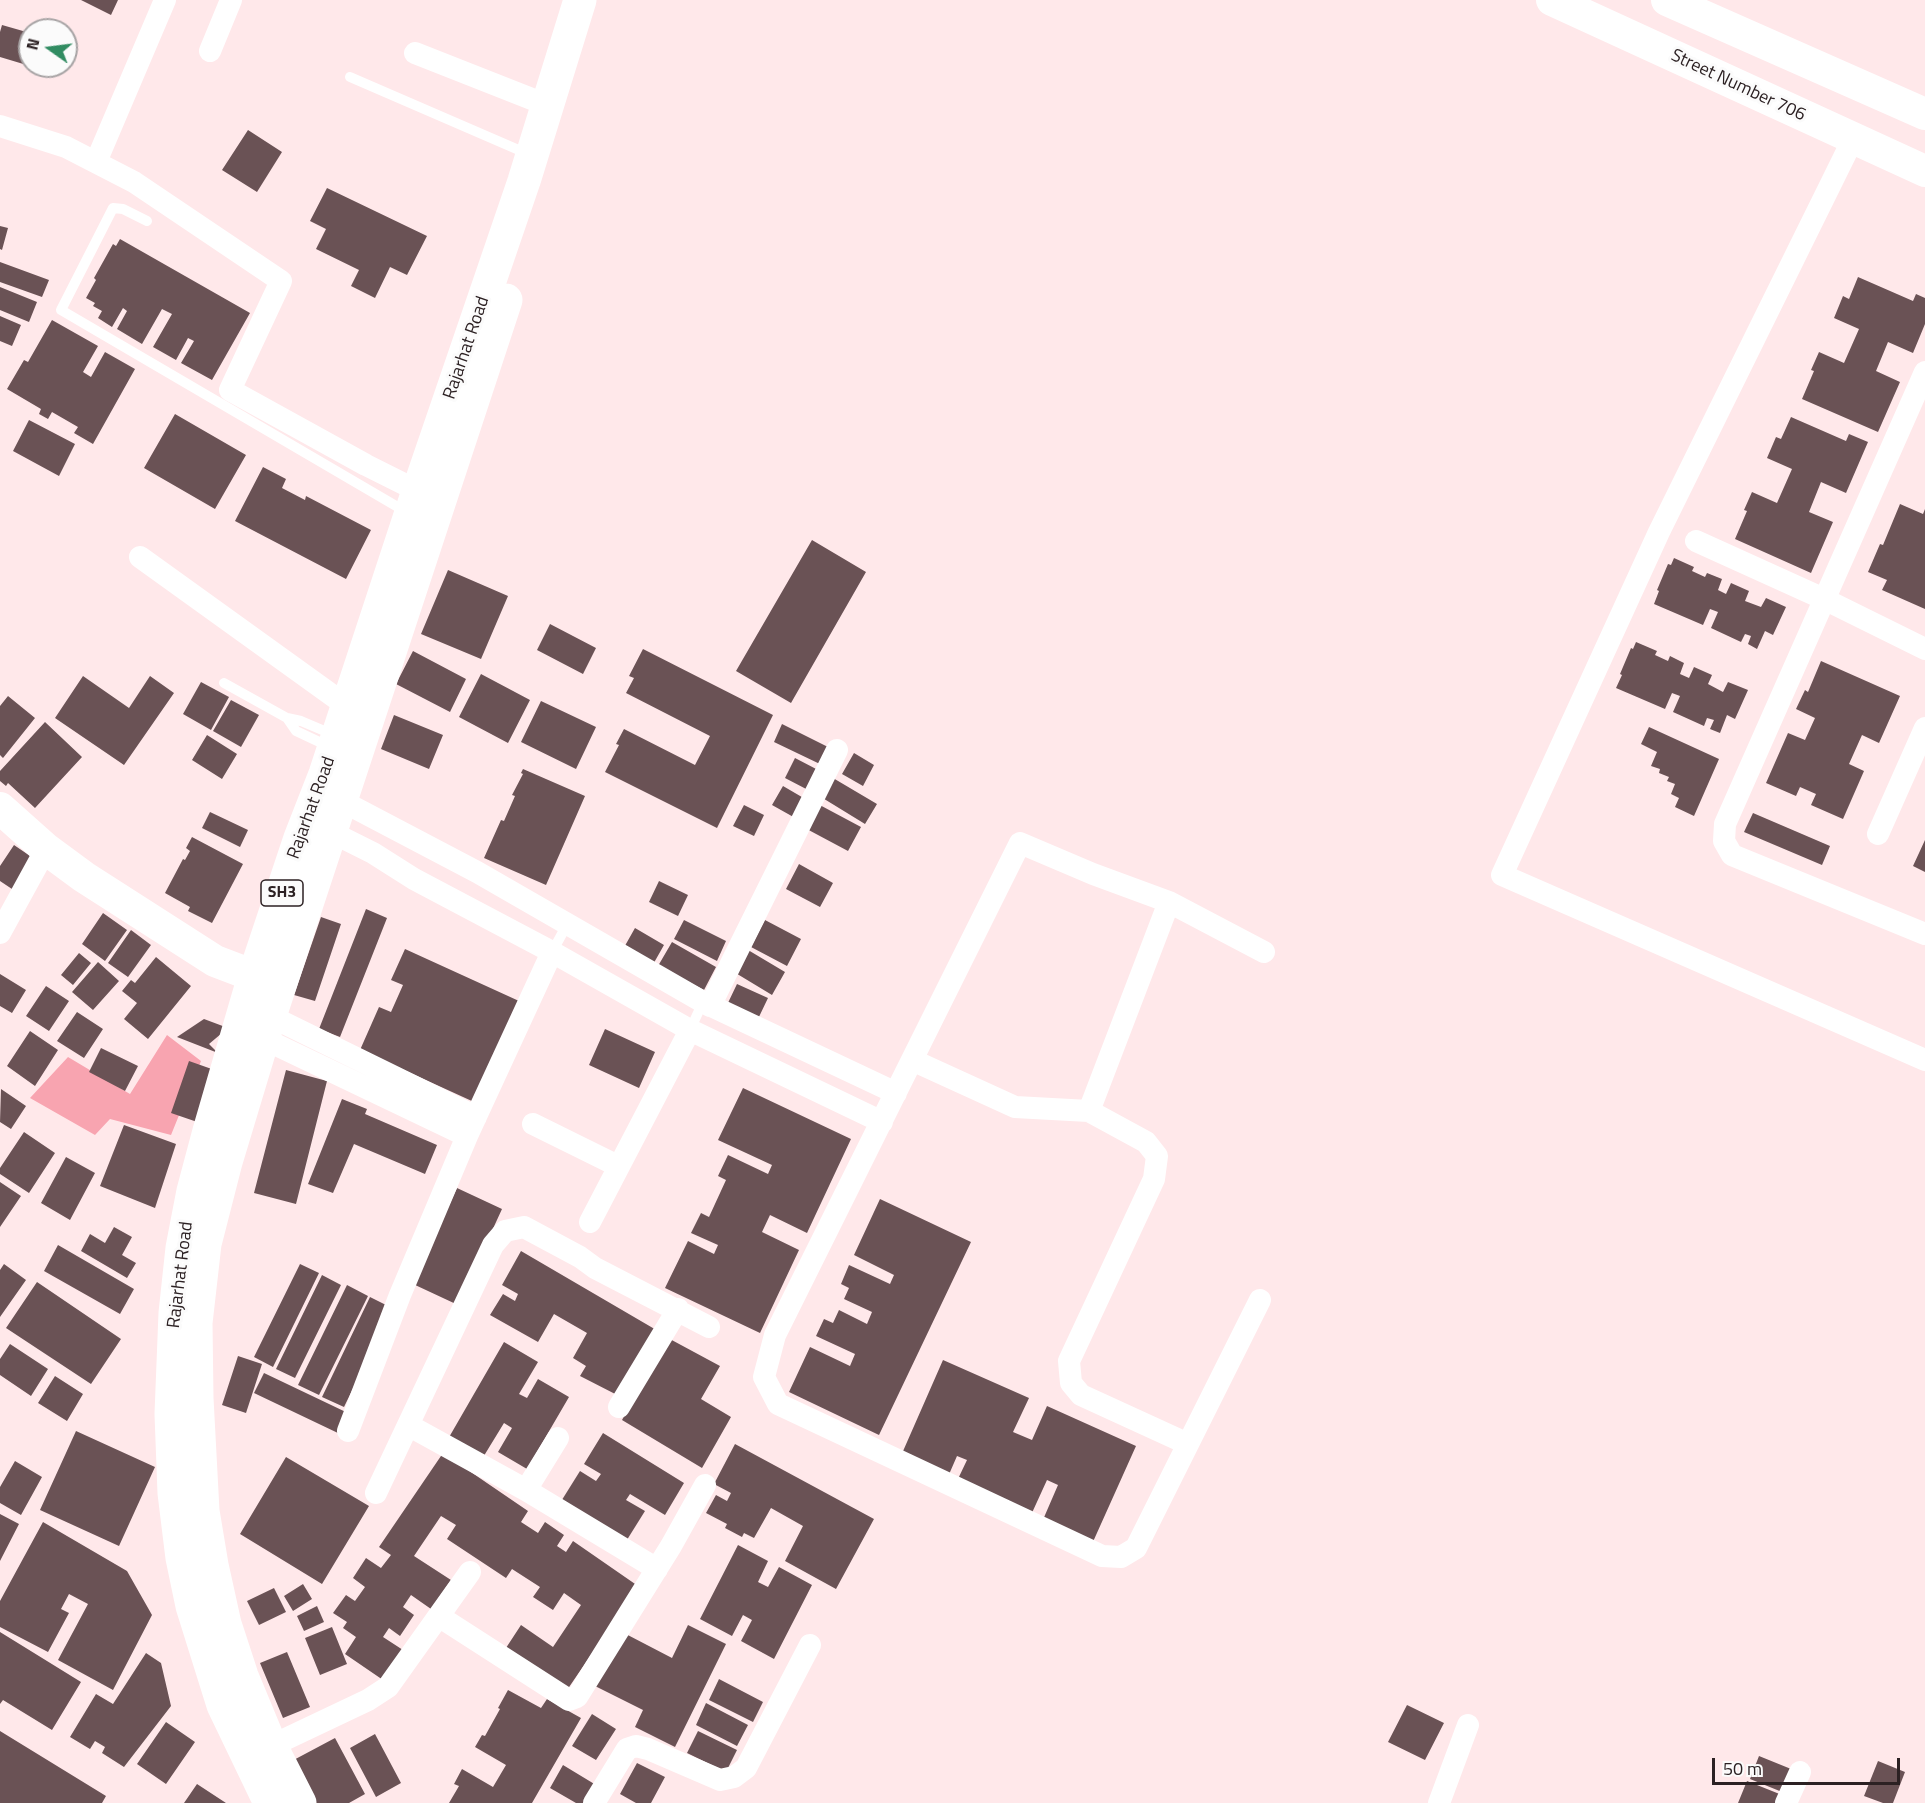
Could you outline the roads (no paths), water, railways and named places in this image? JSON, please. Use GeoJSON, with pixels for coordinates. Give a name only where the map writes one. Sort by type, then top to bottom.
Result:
{"type":"FeatureCollection","features":[{"type":"Feature","properties":{"kind":"main road","name":"Rajarhat Road"},"geometry":{"type":"LineString","coordinates":[[300,1803],[271,1746],[239,1666],[225,1624],[212,1565],[203,1511],[196,1387],[196,1323],[205,1244],[335,742],[531,156],[580,0]]}},
{"type":"Feature","properties":{"kind":"main road","name":"Rajarhat Road"},"geometry":{"type":"LineString","coordinates":[[270,1803],[223,1705],[192,1606],[182,1557],[174,1493],[171,1414],[175,1313],[186,1225],[208,1131],[267,1004],[362,743],[488,357],[599,0]]}},
{"type":"Feature","properties":{"kind":"street"},"geometry":{"type":"LineString","coordinates":[[96,162],[165,0]]}},
{"type":"Feature","properties":{"kind":"street"},"geometry":{"type":"LineString","coordinates":[[210,51],[231,0]]}},
{"type":"Feature","properties":{"kind":"street","name":"Street Number 706"},"geometry":{"type":"LineString","coordinates":[[1552,0],[1925,171]]}},
{"type":"Feature","properties":{"kind":"street"},"geometry":{"type":"LineString","coordinates":[[1667,0],[1925,114]]}},
{"type":"Feature","properties":{"kind":"street"},"geometry":{"type":"LineString","coordinates":[[415,53],[547,105]]}},
{"type":"Feature","properties":{"kind":"street"},"geometry":{"type":"LineString","coordinates":[[0,126],[66,147],[135,182],[281,281],[230,390],[366,465],[414,503]]}},
{"type":"Feature","properties":{"kind":"street"},"geometry":{"type":"LineString","coordinates":[[1853,139],[1659,532],[1502,875],[1925,1060]]}},
{"type":"Feature","properties":{"kind":"street"},"geometry":{"type":"LineString","coordinates":[[1925,372],[1725,824],[1724,842],[1732,855],[1925,934]]}},
{"type":"Feature","properties":{"kind":"street"},"geometry":{"type":"LineString","coordinates":[[1696,541],[1824,599],[1925,649]]}},
{"type":"Feature","properties":{"kind":"street"},"geometry":{"type":"LineString","coordinates":[[140,557],[346,706]]}},
{"type":"Feature","properties":{"kind":"street"},"geometry":{"type":"LineString","coordinates":[[1878,834],[1925,728]]}},
{"type":"Feature","properties":{"kind":"street"},"geometry":{"type":"LineString","coordinates":[[707,1004],[837,750]]}},
{"type":"Feature","properties":{"kind":"street"},"geometry":{"type":"LineString","coordinates":[[340,800],[430,846],[568,922],[707,1004],[896,1094]]}},
{"type":"Feature","properties":{"kind":"street"},"geometry":{"type":"LineString","coordinates":[[0,808],[46,849],[84,877],[214,961],[267,1004],[471,1126]]}},
{"type":"Feature","properties":{"kind":"street"},"geometry":{"type":"LineString","coordinates":[[330,832],[373,853],[414,879],[552,952],[690,1030],[882,1122]]}},
{"type":"Feature","properties":{"kind":"street"},"geometry":{"type":"LineString","coordinates":[[1260,1300],[1136,1548],[1120,1557],[1102,1556],[778,1404],[764,1377],[775,1335],[1020,843],[1168,902],[1264,952]]}},
{"type":"Feature","properties":{"kind":"street"},"geometry":{"type":"LineString","coordinates":[[414,879],[430,846]]}},
{"type":"Feature","properties":{"kind":"street"},"geometry":{"type":"LineString","coordinates":[[0,933],[46,849]]}},
{"type":"Feature","properties":{"kind":"street"},"geometry":{"type":"LineString","coordinates":[[1089,1111],[1168,902]]}},
{"type":"Feature","properties":{"kind":"street"},"geometry":{"type":"LineString","coordinates":[[348,1431],[400,1295],[471,1126],[552,952]]}},
{"type":"Feature","properties":{"kind":"street"},"geometry":{"type":"LineString","coordinates":[[590,1222],[690,1030]]}},
{"type":"Feature","properties":{"kind":"street"},"geometry":{"type":"LineString","coordinates":[[912,1060],[1015,1107],[1089,1111],[1146,1142],[1157,1156],[1154,1179],[1069,1361],[1071,1383],[1081,1395],[1188,1444]]}},
{"type":"Feature","properties":{"kind":"street"},"geometry":{"type":"LineString","coordinates":[[533,1124],[618,1166]]}},
{"type":"Feature","properties":{"kind":"street"},"geometry":{"type":"LineString","coordinates":[[376,1493],[493,1245],[505,1231],[524,1227],[580,1257],[595,1268],[709,1327]]}},
{"type":"Feature","properties":{"kind":"street"},"geometry":{"type":"LineString","coordinates":[[619,1407],[678,1309]]}},
{"type":"Feature","properties":{"kind":"street"},"geometry":{"type":"LineString","coordinates":[[408,1425],[526,1490],[657,1569]]}},
{"type":"Feature","properties":{"kind":"street"},"geometry":{"type":"LineString","coordinates":[[526,1490],[558,1438]]}},
{"type":"Feature","properties":{"kind":"street"},"geometry":{"type":"LineString","coordinates":[[440,1617],[568,1700],[578,1696],[657,1569],[705,1485]]}},
{"type":"Feature","properties":{"kind":"street"},"geometry":{"type":"LineString","coordinates":[[271,1746],[368,1700],[388,1687],[470,1572]]}},
{"type":"Feature","properties":{"kind":"street"},"geometry":{"type":"LineString","coordinates":[[594,1803],[627,1749],[636,1746],[720,1780],[734,1777],[746,1768],[810,1645]]}},
{"type":"Feature","properties":{"kind":"street"},"geometry":{"type":"LineString","coordinates":[[1439,1803],[1468,1725]]}},
{"type":"Feature","properties":{"kind":"street"},"geometry":{"type":"LineString","coordinates":[[1786,1803],[1800,1772]]}},
{"type":"Feature","properties":{"kind":"lane"},"geometry":{"type":"LineString","coordinates":[[350,77],[531,156]]}},
{"type":"Feature","properties":{"kind":"lane"},"geometry":{"type":"LineString","coordinates":[[147,221],[123,209],[113,208],[61,310],[414,503]]}},
{"type":"Feature","properties":{"kind":"lane"},"geometry":{"type":"LineString","coordinates":[[224,683],[286,718],[296,731],[335,742]]}},
{"type":"Feature","properties":{"kind":"lane"},"geometry":{"type":"LineString","coordinates":[[552,952],[568,922]]}},
{"type":"Feature","properties":{"kind":"lane"},"geometry":{"type":"LineString","coordinates":[[690,1030],[707,1004]]}}]}
